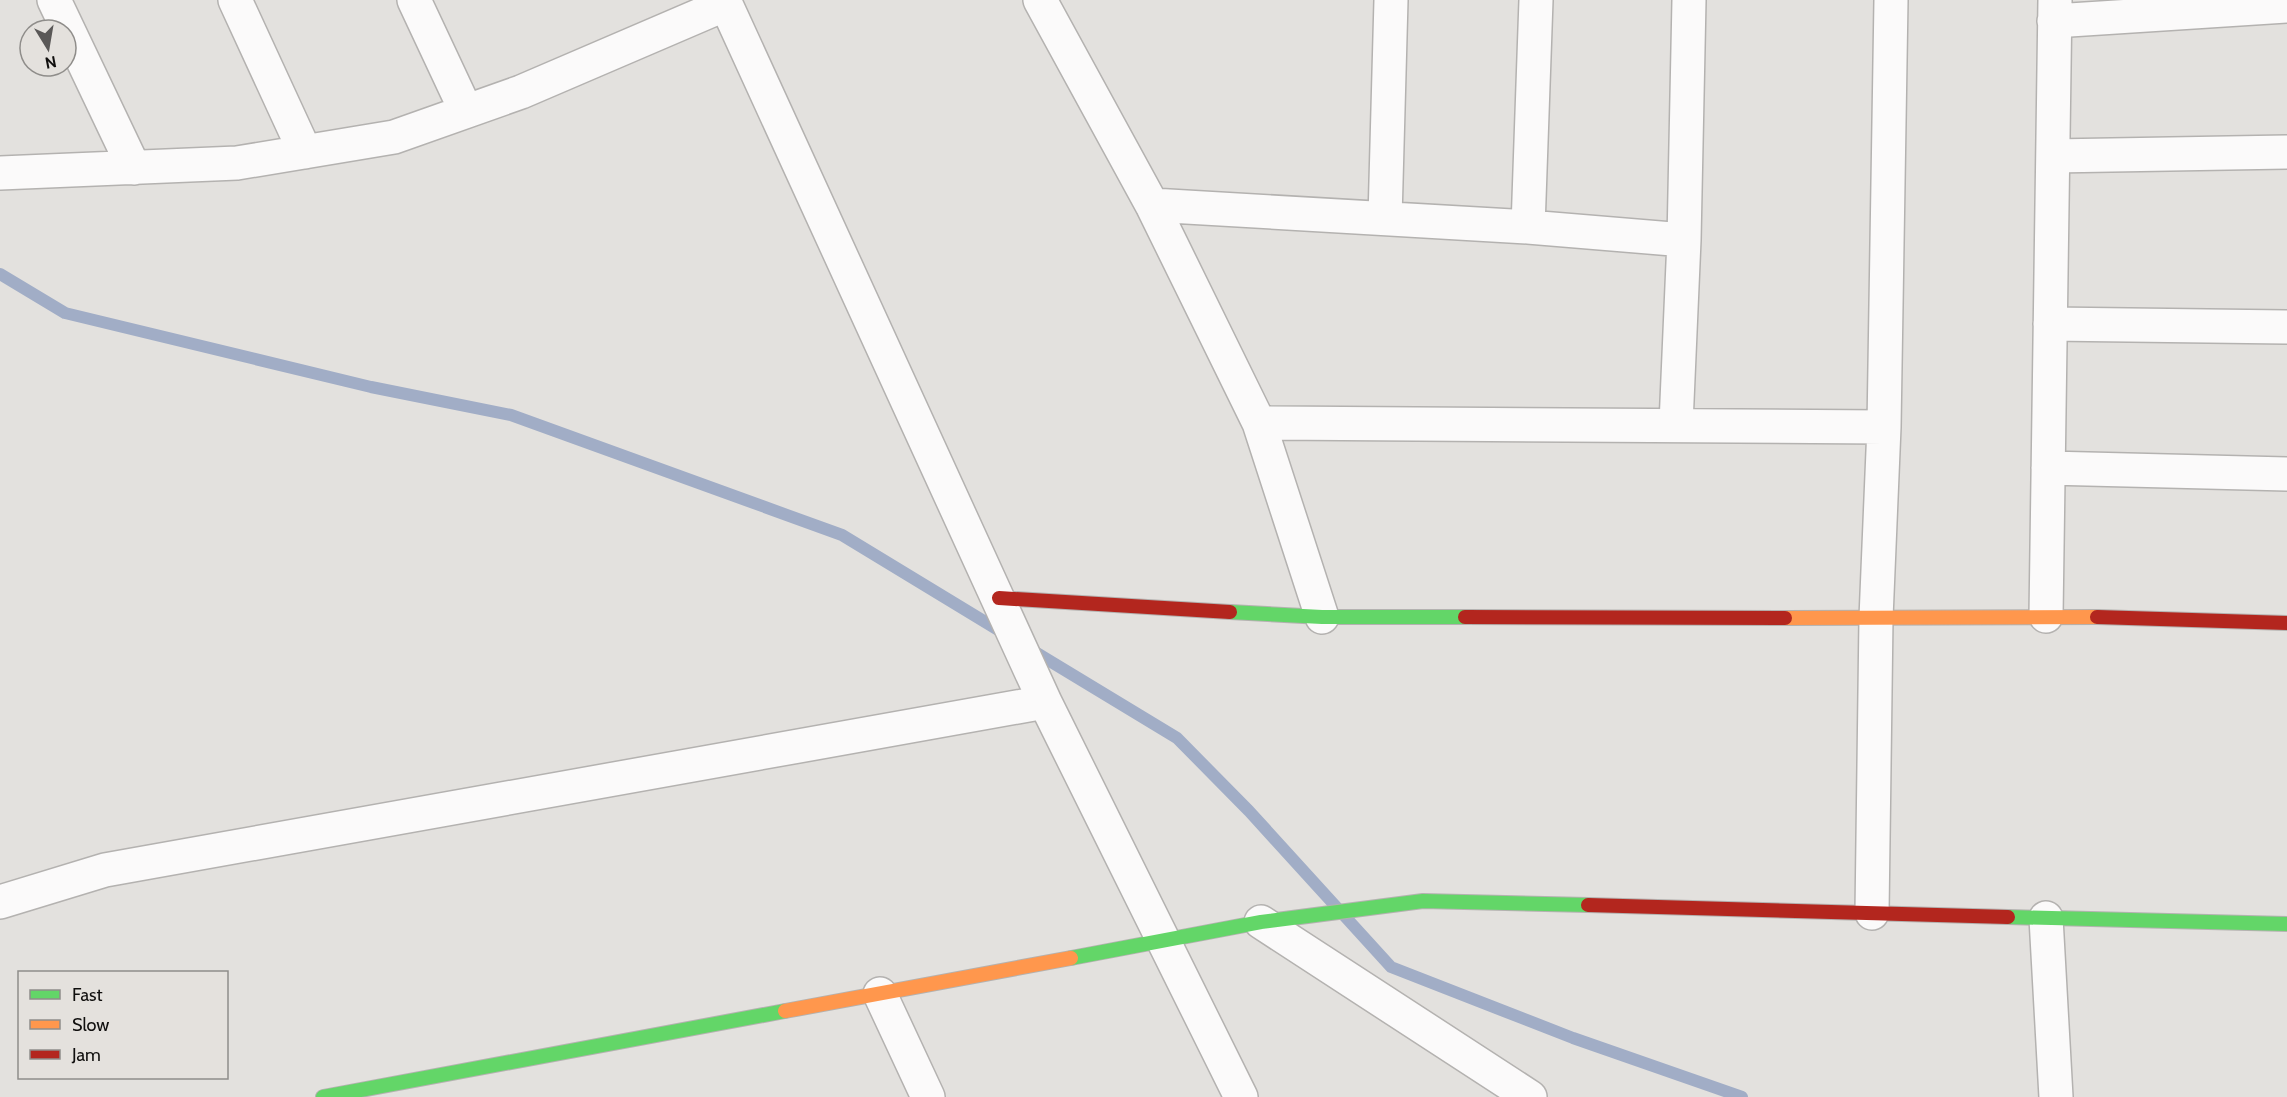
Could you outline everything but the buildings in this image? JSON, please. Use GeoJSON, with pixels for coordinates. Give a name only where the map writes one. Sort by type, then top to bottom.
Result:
{"type":"FeatureCollection","features":[{"type":"Feature","properties":{"kind":"street"},"geometry":{"type":"LineString","coordinates":[[54,0],[134,168]]}},
{"type":"Feature","properties":{"kind":"street"},"geometry":{"type":"LineString","coordinates":[[235,0],[305,152]]}},
{"type":"Feature","properties":{"kind":"street"},"geometry":{"type":"LineString","coordinates":[[414,0],[466,111]]}},
{"type":"Feature","properties":{"kind":"street"},"geometry":{"type":"LineString","coordinates":[[1040,0],[1152,204],[1259,423],[1322,616]]}},
{"type":"Feature","properties":{"kind":"street"},"geometry":{"type":"LineString","coordinates":[[1385,218],[1391,0]]}},
{"type":"Feature","properties":{"kind":"street"},"geometry":{"type":"LineString","coordinates":[[1528,227],[1536,0]]}},
{"type":"Feature","properties":{"kind":"street"},"geometry":{"type":"LineString","coordinates":[[1676,424],[1684,240],[1689,0]]}},
{"type":"Feature","properties":{"kind":"street"},"geometry":{"type":"LineString","coordinates":[[1872,913],[1876,618],[1884,427],[1891,0]]}},
{"type":"Feature","properties":{"kind":"street"},"geometry":{"type":"LineString","coordinates":[[0,173],[237,163],[394,137],[521,92],[725,2],[1046,702],[1241,1097]]}},
{"type":"Feature","properties":{"kind":"street"},"geometry":{"type":"LineString","coordinates":[[2046,616],[2055,10],[2287,6]]}},
{"type":"Feature","properties":{"kind":"street"},"geometry":{"type":"LineString","coordinates":[[2053,156],[2287,152]]}},
{"type":"Feature","properties":{"kind":"street"},"geometry":{"type":"LineString","coordinates":[[1152,204],[1528,227],[1684,240]]}},
{"type":"Feature","properties":{"kind":"street"},"geometry":{"type":"LineString","coordinates":[[2050,324],[2287,327]]}},
{"type":"Feature","properties":{"kind":"street"},"geometry":{"type":"LineString","coordinates":[[1259,423],[1884,427]]}},
{"type":"Feature","properties":{"kind":"street"},"geometry":{"type":"LineString","coordinates":[[2048,468],[2287,474]]}},
{"type":"Feature","properties":{"kind":"street"},"geometry":{"type":"LineString","coordinates":[[999,598],[1322,616],[1876,618],[2046,616],[2287,623]]}},
{"type":"Feature","properties":{"kind":"street"},"geometry":{"type":"LineString","coordinates":[[0,902],[105,870],[1046,702]]}},
{"type":"Feature","properties":{"kind":"street"},"geometry":{"type":"LineString","coordinates":[[322,1097],[1261,922],[1424,901],[2287,924]]}},
{"type":"Feature","properties":{"kind":"street"},"geometry":{"type":"LineString","coordinates":[[2046,918],[2056,1097]]}},
{"type":"Feature","properties":{"kind":"street"},"geometry":{"type":"LineString","coordinates":[[1261,922],[1530,1097]]}},
{"type":"Feature","properties":{"kind":"street"},"geometry":{"type":"LineString","coordinates":[[880,994],[928,1097]]}},
{"type":"Feature","properties":{"kind":"waterway"},"geometry":{"type":"LineString","coordinates":[[0,274],[65,313],[371,387],[511,415],[842,535],[1005,634]]}},
{"type":"Feature","properties":{"kind":"waterway"},"geometry":{"type":"LineString","coordinates":[[1030,649],[1177,738],[1249,811],[1391,967],[1573,1038],[1742,1097]]}},
{"type":"Feature","properties":{"kind":"traffic: fast"},"geometry":{"type":"LineString","coordinates":[[1230,612],[1322,617],[1465,617]]}},
{"type":"Feature","properties":{"kind":"traffic: fast"},"geometry":{"type":"LineString","coordinates":[[1071,958],[1261,922],[1423,901],[1588,905]]}},
{"type":"Feature","properties":{"kind":"traffic: fast"},"geometry":{"type":"LineString","coordinates":[[2008,917],[2287,924]]}},
{"type":"Feature","properties":{"kind":"traffic: fast"},"geometry":{"type":"LineString","coordinates":[[323,1097],[785,1011]]}},
{"type":"Feature","properties":{"kind":"traffic: slow"},"geometry":{"type":"LineString","coordinates":[[1785,618],[2097,617]]}},
{"type":"Feature","properties":{"kind":"traffic: slow"},"geometry":{"type":"LineString","coordinates":[[785,1011],[1071,958]]}},
{"type":"Feature","properties":{"kind":"traffic: jam"},"geometry":{"type":"LineString","coordinates":[[999,598],[1230,612]]}},
{"type":"Feature","properties":{"kind":"traffic: jam"},"geometry":{"type":"LineString","coordinates":[[1465,617],[1785,618]]}},
{"type":"Feature","properties":{"kind":"traffic: jam"},"geometry":{"type":"LineString","coordinates":[[2097,617],[2287,623]]}},
{"type":"Feature","properties":{"kind":"traffic: jam"},"geometry":{"type":"LineString","coordinates":[[1588,905],[2008,917]]}}]}
